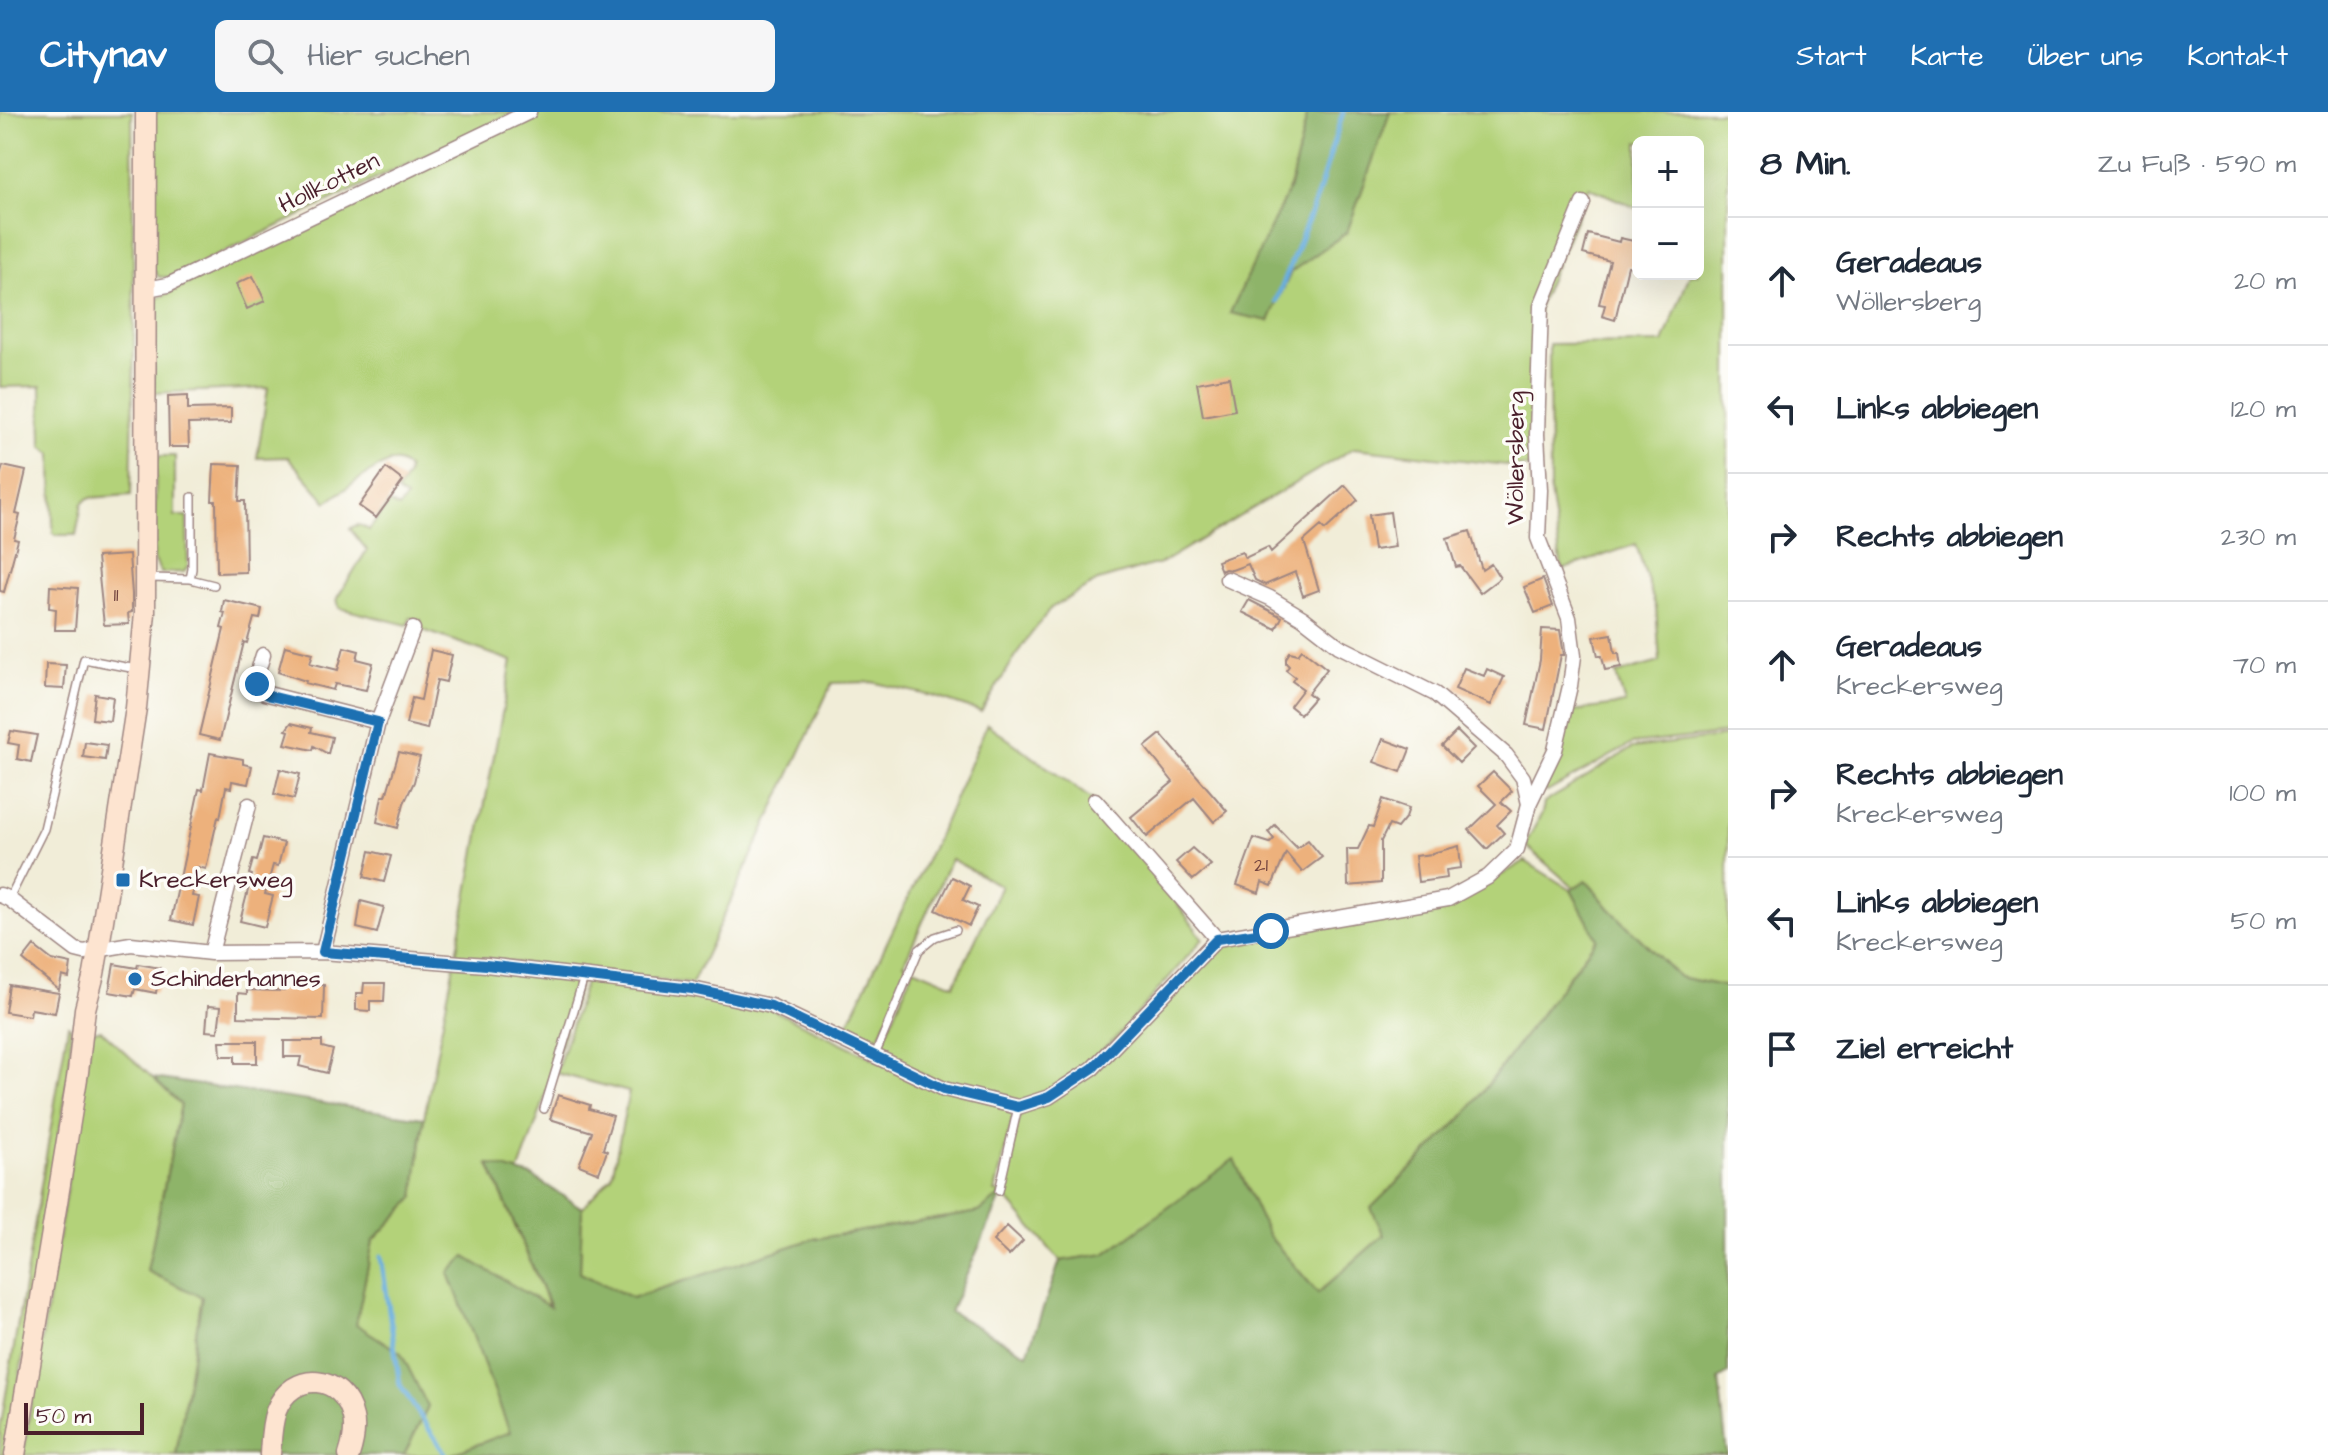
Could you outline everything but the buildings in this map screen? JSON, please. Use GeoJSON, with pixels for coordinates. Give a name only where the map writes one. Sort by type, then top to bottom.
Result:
{"type":"FeatureCollection","features":[{"type":"Feature","properties":{"kind":"main road"},"geometry":{"type":"LineString","coordinates":[[15,1455],[141,670],[146,578],[146,112]]}},
{"type":"Feature","properties":{"kind":"main road"},"geometry":{"type":"LineString","coordinates":[[270,1455],[272,1426],[277,1410],[284,1397],[306,1381],[332,1386],[349,1404],[354,1429],[349,1455]]}},
{"type":"Feature","properties":{"kind":"street","name":"Hollkotten"},"geometry":{"type":"LineString","coordinates":[[147,289],[168,285],[529,112]]}},
{"type":"Feature","properties":{"kind":"street","name":"Wöllersberg"},"geometry":{"type":"LineString","coordinates":[[1224,938],[1448,899],[1488,877],[1517,849],[1529,804],[1555,750],[1574,656],[1569,618],[1538,538],[1540,490],[1537,434],[1541,306],[1583,203]]}},
{"type":"Feature","properties":{"kind":"street"},"geometry":{"type":"LineString","coordinates":[[1227,579],[1270,598],[1303,618],[1339,646],[1435,694],[1506,755],[1523,778],[1529,804]]}},
{"type":"Feature","properties":{"kind":"street"},"geometry":{"type":"LineString","coordinates":[[323,952],[378,722],[413,629]]}},
{"type":"Feature","properties":{"kind":"street"},"geometry":{"type":"LineString","coordinates":[[263,655],[257,684],[264,693],[378,722]]}},
{"type":"Feature","properties":{"kind":"street"},"geometry":{"type":"LineString","coordinates":[[5,897],[76,950],[84,952],[131,944],[211,953],[323,952],[486,965],[692,989],[771,1006],[944,1089],[1018,1107],[1049,1097],[1093,1068],[1224,938],[1095,800]]}},
{"type":"Feature","properties":{"kind":"street"},"geometry":{"type":"LineString","coordinates":[[211,953],[249,805]]}},
{"type":"Feature","properties":{"kind":"lane"},"geometry":{"type":"LineString","coordinates":[[190,579],[192,497]]}},
{"type":"Feature","properties":{"kind":"lane"},"geometry":{"type":"LineString","coordinates":[[146,578],[190,579],[214,585]]}},
{"type":"Feature","properties":{"kind":"lane"},"geometry":{"type":"LineString","coordinates":[[5,897],[44,829],[84,659],[141,670]]}},
{"type":"Feature","properties":{"kind":"lane"},"geometry":{"type":"LineString","coordinates":[[875,1055],[919,950],[935,937],[956,930]]}},
{"type":"Feature","properties":{"kind":"lane"},"geometry":{"type":"LineString","coordinates":[[544,1109],[584,976]]}},
{"type":"Feature","properties":{"kind":"lane"},"geometry":{"type":"LineString","coordinates":[[999,1191],[1018,1107]]}},
{"type":"Feature","properties":{"kind":"green space"},"geometry":{"type":"Polygon","coordinates":[[[0,112],[132,112],[134,348],[131,495],[88,498],[82,504],[76,535],[53,533],[52,453],[42,446],[41,386],[0,387],[0,112]]]}},
{"type":"Feature","properties":{"kind":"green space"},"geometry":{"type":"Polygon","coordinates":[[[153,112],[516,112],[172,277],[159,277],[153,269],[153,112]]]}},
{"type":"Feature","properties":{"kind":"green space"},"geometry":{"type":"Polygon","coordinates":[[[536,112],[1308,112],[1290,187],[1231,312],[1347,232],[1390,112],[1728,112],[1728,733],[1632,744],[1547,792],[1543,788],[1558,757],[1573,711],[1625,704],[1616,674],[1660,662],[1656,608],[1636,544],[1562,570],[1550,492],[1549,344],[1663,343],[1688,280],[1704,280],[1704,136],[1632,136],[1632,206],[1589,187],[1539,305],[1533,468],[1354,448],[1158,565],[1098,581],[1051,608],[1022,646],[981,712],[936,697],[872,682],[832,683],[692,984],[456,955],[512,661],[420,629],[421,620],[410,618],[407,625],[339,608],[337,598],[367,550],[350,529],[360,525],[369,530],[389,503],[399,508],[406,498],[397,492],[408,469],[403,464],[390,462],[327,502],[288,457],[257,458],[268,388],[154,393],[154,300],[536,112]]]}},
{"type":"Feature","properties":{"kind":"green space"},"geometry":{"type":"Polygon","coordinates":[[[1308,112],[1390,112],[1347,232],[1291,272],[1269,321],[1230,313],[1290,187],[1308,112]]]}},
{"type":"Feature","properties":{"kind":"green space"},"geometry":{"type":"Polygon","coordinates":[[[159,456],[175,456],[175,516],[187,516],[188,566],[184,572],[161,573],[154,559],[156,463],[159,456]]]}},
{"type":"Feature","properties":{"kind":"green space"},"geometry":{"type":"Polygon","coordinates":[[[987,724],[1094,801],[1150,866],[1203,939],[1091,1066],[1047,1095],[1018,1104],[946,1086],[878,1053],[914,968],[954,985],[1001,886],[951,859],[904,963],[910,966],[874,1050],[843,1034],[944,823],[987,724]]]}},
{"type":"Feature","properties":{"kind":"green space"},"geometry":{"type":"Polygon","coordinates":[[[1728,736],[1728,987],[1679,977],[1609,908],[1586,880],[1574,888],[1525,845],[1544,803],[1632,748],[1728,736]]]}},
{"type":"Feature","properties":{"kind":"green space"},"geometry":{"type":"Polygon","coordinates":[[[1525,861],[1571,890],[1597,938],[1466,1114],[1372,1208],[1384,1235],[1318,1293],[1268,1235],[1234,1160],[1105,1254],[1060,1261],[1003,1194],[979,1212],[813,1239],[632,1298],[580,1273],[582,1208],[612,1176],[629,1092],[556,1073],[586,980],[769,1008],[873,1058],[1015,1108],[995,1192],[1002,1193],[1021,1109],[1050,1099],[1214,946],[1271,934],[1446,908],[1525,861]]]}},
{"type":"Feature","properties":{"kind":"green space"},"geometry":{"type":"Polygon","coordinates":[[[1586,880],[1609,908],[1679,977],[1728,987],[1728,1373],[1719,1379],[1727,1455],[450,1455],[510,1432],[449,1273],[465,1257],[550,1307],[489,1164],[532,1176],[582,1208],[580,1273],[632,1298],[813,1239],[979,1212],[1003,1193],[950,1312],[1027,1354],[1060,1261],[1105,1254],[1234,1159],[1268,1235],[1318,1293],[1384,1235],[1371,1208],[1466,1114],[1597,939],[1571,890],[1586,880]]]}},
{"type":"Feature","properties":{"kind":"green space"},"geometry":{"type":"Polygon","coordinates":[[[454,964],[581,979],[541,1110],[518,1173],[489,1165],[550,1309],[465,1257],[449,1273],[510,1432],[450,1455],[404,1455],[428,1407],[356,1324],[373,1241],[414,1198],[424,1118],[454,964]]]}},
{"type":"Feature","properties":{"kind":"green space"},"geometry":{"type":"Polygon","coordinates":[[[68,1025],[71,1028],[69,1074],[7,1455],[0,1455],[0,1430],[68,1025]]]}},
{"type":"Feature","properties":{"kind":"green space"},"geometry":{"type":"Polygon","coordinates":[[[101,1030],[181,1104],[147,1271],[202,1296],[176,1455],[23,1455],[92,1032],[101,1030]]]}},
{"type":"Feature","properties":{"kind":"green space"},"geometry":{"type":"Polygon","coordinates":[[[153,1078],[424,1118],[414,1198],[373,1241],[356,1324],[401,1353],[428,1407],[404,1455],[176,1455],[202,1297],[147,1271],[181,1105],[153,1078]]]}},
{"type":"Feature","properties":{"kind":"waterway"},"geometry":{"type":"LineString","coordinates":[[1276,302],[1318,194],[1343,112]]}},
{"type":"Feature","properties":{"kind":"waterway"},"geometry":{"type":"LineString","coordinates":[[381,1256],[400,1385],[446,1455]]}},
{"type":"Feature","properties":{"kind":"place","name":"Kreckersweg"},"geometry":{"type":"Point","coordinates":[123,880]}},
{"type":"Feature","properties":{"kind":"place","name":"Schinderhannes"},"geometry":{"type":"Point","coordinates":[135,979]}},
{"type":"Feature","properties":{"kind":"route"},"geometry":{"type":"LineString","coordinates":[[257,684],[270,696],[378,722],[323,952],[486,965],[692,989],[771,1006],[944,1089],[1018,1107],[1049,1097],[1093,1068],[1217,939],[1271,931]]}}]}
